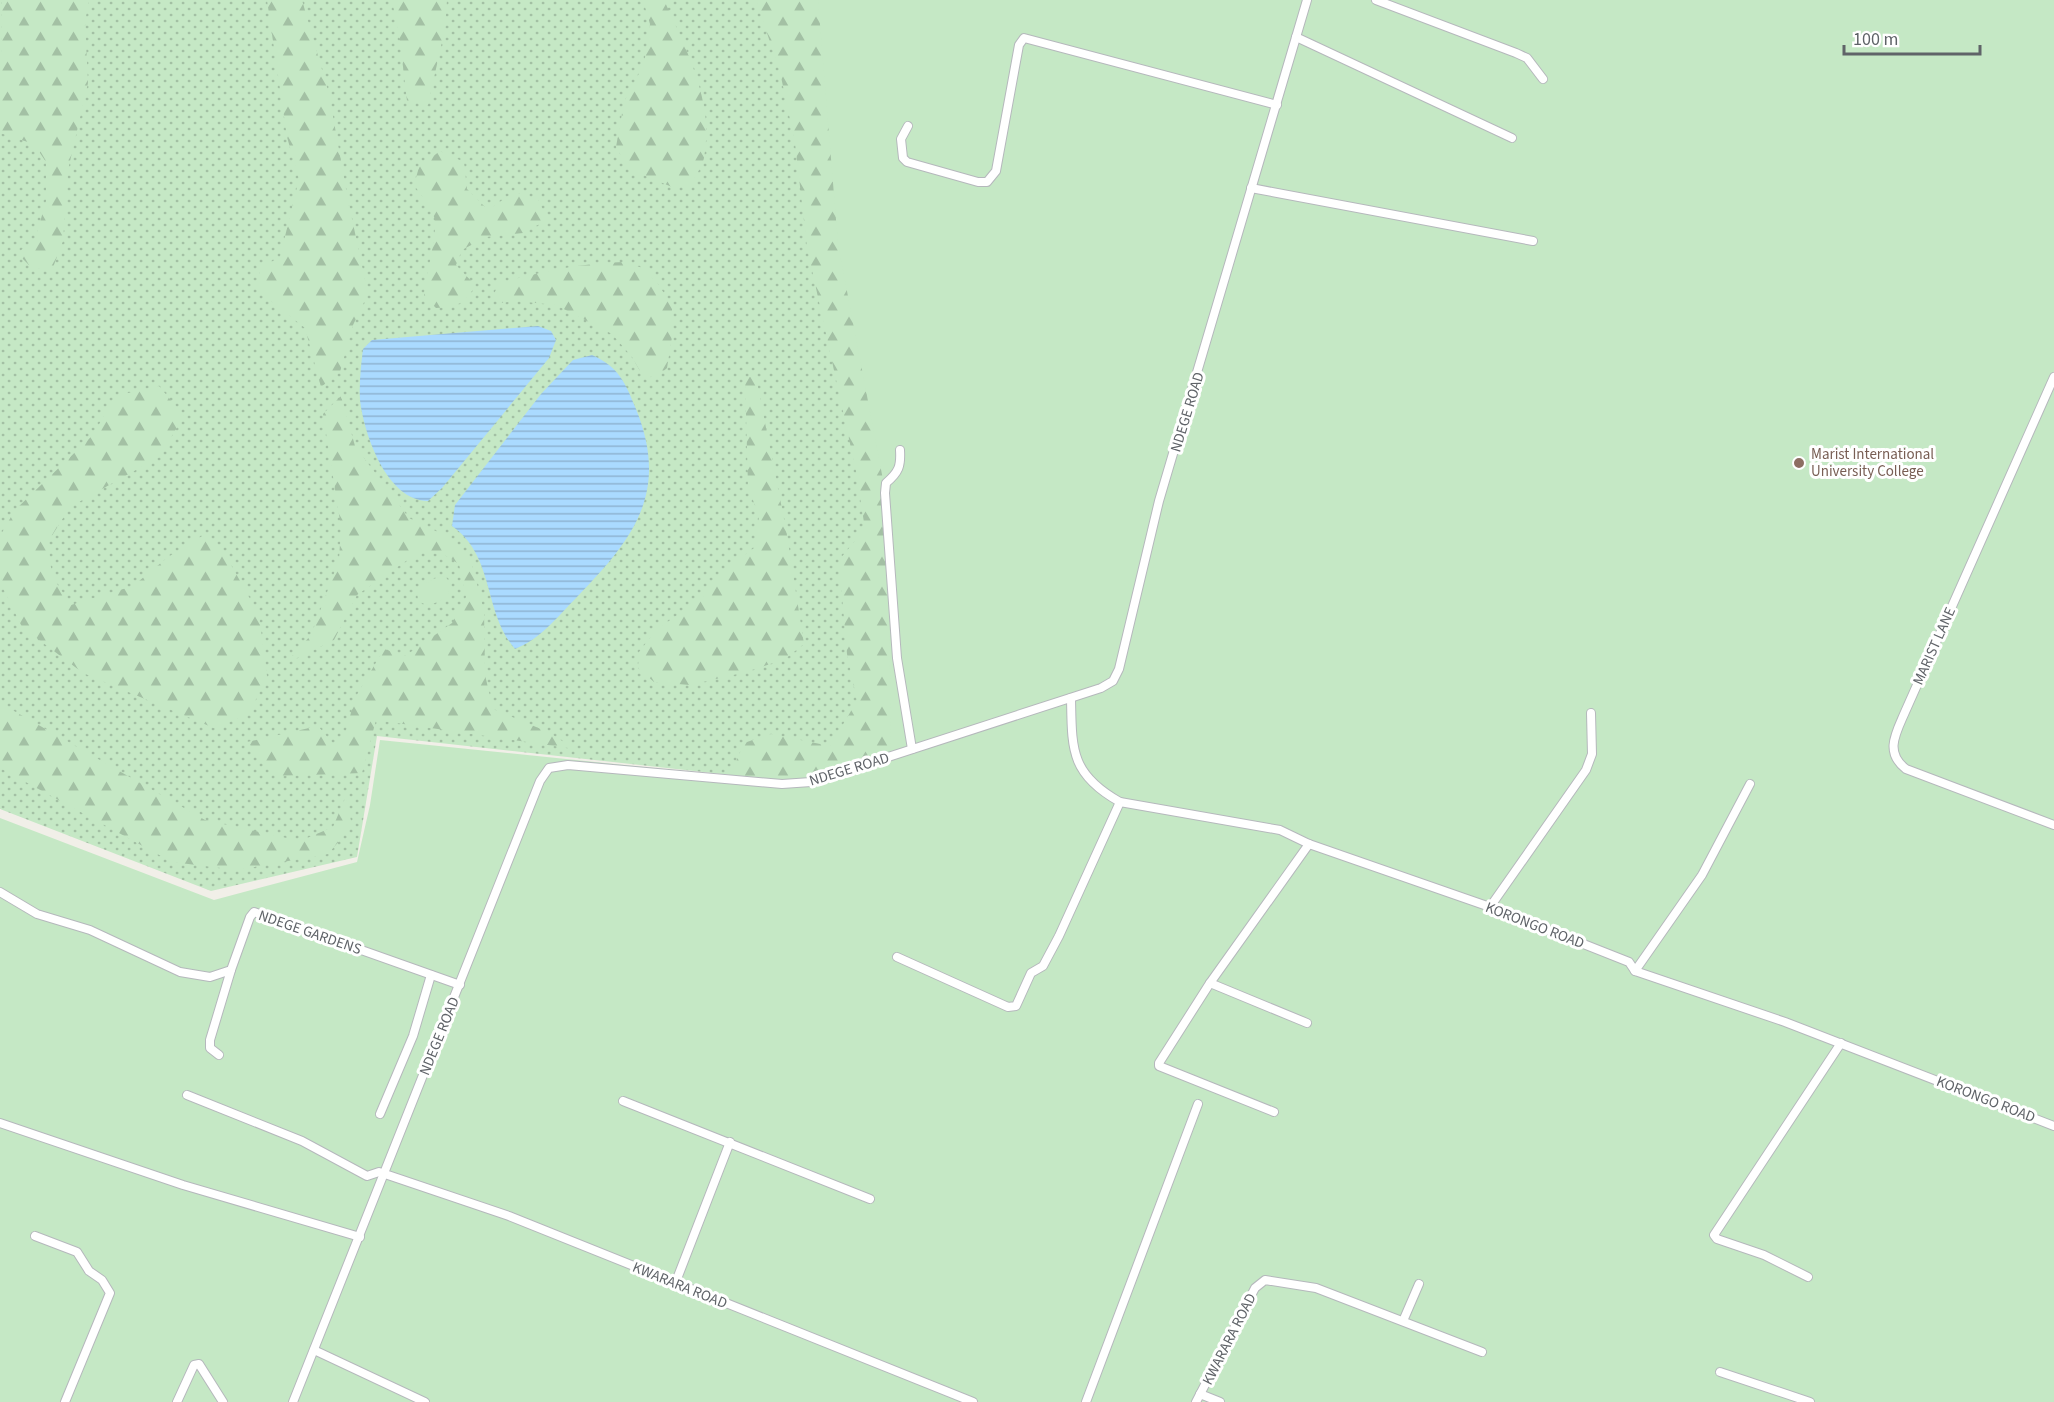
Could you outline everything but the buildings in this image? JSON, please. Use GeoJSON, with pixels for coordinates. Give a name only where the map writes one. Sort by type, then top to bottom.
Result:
{"type":"FeatureCollection","features":[{"type":"Feature","properties":{"kind":"street","name":"NDEGE ROAD"},"geometry":{"type":"LineString","coordinates":[[293,1402],[540,780],[549,768],[556,765],[589,766],[794,784],[812,782],[1101,688],[1117,675],[1159,501],[1207,348],[1251,188],[1307,0]]}},
{"type":"Feature","properties":{"kind":"street"},"geometry":{"type":"LineString","coordinates":[[1376,0],[1527,58],[1543,79]]}},
{"type":"Feature","properties":{"kind":"street"},"geometry":{"type":"LineString","coordinates":[[1296,37],[1512,138]]}},
{"type":"Feature","properties":{"kind":"street"},"geometry":{"type":"LineString","coordinates":[[908,126],[901,139],[903,158],[907,162],[978,182],[987,182],[996,171],[1019,45],[1024,38],[1277,105]]}},
{"type":"Feature","properties":{"kind":"street"},"geometry":{"type":"LineString","coordinates":[[1251,188],[1533,241]]}},
{"type":"Feature","properties":{"kind":"street","name":"MARIST LANE"},"geometry":{"type":"LineString","coordinates":[[2054,376],[1895,734],[1893,754],[1896,761],[1906,769],[2054,825]]}},
{"type":"Feature","properties":{"kind":"street"},"geometry":{"type":"LineString","coordinates":[[900,450],[901,465],[897,474],[886,483],[885,493],[897,658],[912,749]]}},
{"type":"Feature","properties":{"kind":"street","name":"KORONGO ROAD"},"geometry":{"type":"LineString","coordinates":[[1071,698],[1072,748],[1078,763],[1103,793],[1120,802],[1280,830],[1309,844],[1490,907],[1629,962],[1635,971],[1840,1043],[2054,1126]]}},
{"type":"Feature","properties":{"kind":"street"},"geometry":{"type":"LineString","coordinates":[[1490,907],[1586,770],[1592,754],[1591,713]]}},
{"type":"Feature","properties":{"kind":"street"},"geometry":{"type":"LineString","coordinates":[[1635,971],[1702,875],[1750,784]]}},
{"type":"Feature","properties":{"kind":"street"},"geometry":{"type":"LineString","coordinates":[[897,957],[1008,1007],[1016,1006],[1031,973],[1043,966],[1059,936],[1120,802]]}},
{"type":"Feature","properties":{"kind":"street"},"geometry":{"type":"LineString","coordinates":[[1274,1112],[1159,1066],[1159,1063],[1210,983],[1309,844]]}},
{"type":"Feature","properties":{"kind":"street"},"geometry":{"type":"LineString","coordinates":[[0,892],[37,914],[90,930],[180,972],[210,977],[231,970]]}},
{"type":"Feature","properties":{"kind":"street","name":"NDEGE GARDENS"},"geometry":{"type":"LineString","coordinates":[[231,970],[249,917],[254,912],[460,985]]}},
{"type":"Feature","properties":{"kind":"street"},"geometry":{"type":"LineString","coordinates":[[219,1055],[210,1048],[210,1040],[231,970]]}},
{"type":"Feature","properties":{"kind":"street"},"geometry":{"type":"LineString","coordinates":[[380,1114],[413,1036],[431,975]]}},
{"type":"Feature","properties":{"kind":"street"},"geometry":{"type":"LineString","coordinates":[[1210,983],[1306,1023]]}},
{"type":"Feature","properties":{"kind":"street"},"geometry":{"type":"LineString","coordinates":[[1808,1277],[1764,1255],[1717,1239],[1714,1235],[1840,1043]]}},
{"type":"Feature","properties":{"kind":"street","name":"KWARARA ROAD"},"geometry":{"type":"LineString","coordinates":[[187,1095],[302,1141],[367,1176],[379,1172],[509,1216],[973,1402]]}},
{"type":"Feature","properties":{"kind":"street"},"geometry":{"type":"LineString","coordinates":[[623,1101],[870,1199]]}},
{"type":"Feature","properties":{"kind":"street"},"geometry":{"type":"LineString","coordinates":[[1086,1402],[1198,1104]]}},
{"type":"Feature","properties":{"kind":"street"},"geometry":{"type":"LineString","coordinates":[[0,1123],[183,1185],[360,1238]]}},
{"type":"Feature","properties":{"kind":"street"},"geometry":{"type":"LineString","coordinates":[[675,1284],[730,1142]]}},
{"type":"Feature","properties":{"kind":"street"},"geometry":{"type":"LineString","coordinates":[[34,1236],[77,1252],[89,1271],[102,1280],[110,1293],[65,1402]]}},
{"type":"Feature","properties":{"kind":"street","name":"KWARARA ROAD"},"geometry":{"type":"LineString","coordinates":[[1198,1398],[1255,1288],[1265,1280],[1316,1287],[1403,1322]]}},
{"type":"Feature","properties":{"kind":"street"},"geometry":{"type":"LineString","coordinates":[[1419,1284],[1403,1322],[1482,1352]]}},
{"type":"Feature","properties":{"kind":"street"},"geometry":{"type":"LineString","coordinates":[[314,1350],[425,1402]]}},
{"type":"Feature","properties":{"kind":"street"},"geometry":{"type":"LineString","coordinates":[[177,1402],[194,1365],[199,1364],[223,1402]]}},
{"type":"Feature","properties":{"kind":"street"},"geometry":{"type":"LineString","coordinates":[[1720,1372],[1810,1402]]}},
{"type":"Feature","properties":{"kind":"street"},"geometry":{"type":"LineString","coordinates":[[1198,1398],[1220,1402]]}},
{"type":"Feature","properties":{"kind":"green space"},"geometry":{"type":"Polygon","coordinates":[[[0,0],[807,0],[886,505],[888,750],[767,779],[377,736],[357,857],[211,891],[0,809],[0,0]]]}},
{"type":"Feature","properties":{"kind":"green space"},"geometry":{"type":"Polygon","coordinates":[[[2,0],[89,0],[85,22],[88,83],[68,170],[63,241],[52,270],[32,268],[17,253],[35,240],[46,201],[46,162],[34,144],[0,133],[2,0]]]}},
{"type":"Feature","properties":{"kind":"green space"},"geometry":{"type":"Polygon","coordinates":[[[267,0],[302,0],[329,94],[368,294],[353,325],[340,372],[321,387],[305,328],[258,291],[260,268],[280,257],[299,179],[287,137],[267,0]]]}},
{"type":"Feature","properties":{"kind":"green space"},"geometry":{"type":"Polygon","coordinates":[[[392,0],[447,0],[445,28],[428,105],[407,101],[400,41],[392,0]]]}},
{"type":"Feature","properties":{"kind":"green space"},"geometry":{"type":"Polygon","coordinates":[[[643,0],[664,0],[689,57],[702,97],[706,137],[704,158],[690,187],[672,187],[629,169],[616,147],[624,102],[644,64],[650,24],[643,0]]]}},
{"type":"Feature","properties":{"kind":"green space"},"geometry":{"type":"Polygon","coordinates":[[[756,0],[1019,0],[880,351],[904,767],[716,809],[744,743],[771,734],[830,746],[857,701],[847,654],[839,560],[865,529],[856,471],[807,247],[795,143],[780,72],[756,0]]]}},
{"type":"Feature","properties":{"kind":"green space"},"geometry":{"type":"Polygon","coordinates":[[[818,0],[2054,0],[2054,1402],[0,1402],[0,818],[214,900],[357,862],[370,805],[380,740],[790,782],[891,751],[888,506],[838,244],[818,0]]]}},
{"type":"Feature","properties":{"kind":"green space"},"geometry":{"type":"Polygon","coordinates":[[[440,151],[464,162],[467,189],[488,210],[514,192],[538,199],[547,220],[523,233],[486,237],[462,250],[456,265],[475,285],[460,303],[450,307],[436,308],[424,296],[435,232],[434,217],[428,204],[414,185],[419,167],[440,151]]]}},
{"type":"Feature","properties":{"kind":"green space"},"geometry":{"type":"Polygon","coordinates":[[[623,262],[643,268],[659,285],[672,307],[672,337],[667,368],[658,376],[644,378],[632,357],[612,334],[556,305],[516,301],[500,303],[493,296],[499,283],[561,269],[623,262]]]}},
{"type":"Feature","properties":{"kind":"green space"},"geometry":{"type":"Polygon","coordinates":[[[745,377],[756,377],[786,529],[804,644],[785,659],[746,672],[690,685],[654,682],[638,668],[639,652],[657,629],[701,599],[727,568],[754,548],[759,517],[748,486],[745,377]]]}},
{"type":"Feature","properties":{"kind":"green space"},"geometry":{"type":"Polygon","coordinates":[[[159,386],[184,416],[159,457],[70,507],[48,542],[52,576],[71,605],[133,586],[168,557],[207,533],[230,563],[259,615],[267,676],[249,714],[214,728],[83,673],[22,627],[3,588],[0,572],[0,536],[15,510],[93,435],[115,396],[159,386]]]}},
{"type":"Feature","properties":{"kind":"green space"},"geometry":{"type":"Polygon","coordinates":[[[341,396],[355,446],[409,518],[446,536],[472,565],[484,611],[485,675],[493,709],[548,732],[575,749],[376,720],[362,773],[281,776],[247,742],[318,726],[335,746],[346,731],[355,698],[384,649],[405,656],[452,623],[466,597],[459,564],[443,554],[419,552],[357,595],[334,640],[285,664],[311,635],[339,560],[341,527],[323,414],[341,396]]]}},
{"type":"Feature","properties":{"kind":"green space"},"geometry":{"type":"Polygon","coordinates":[[[445,576],[451,584],[448,595],[429,605],[418,600],[417,591],[430,581],[445,576]]]}},
{"type":"Feature","properties":{"kind":"green space"},"geometry":{"type":"Polygon","coordinates":[[[0,703],[205,820],[300,841],[333,827],[346,796],[352,826],[328,854],[237,870],[172,862],[0,768],[0,703]]]}},
{"type":"Feature","properties":{"kind":"water"},"geometry":{"type":"Polygon","coordinates":[[[538,326],[551,331],[556,340],[549,358],[442,488],[428,501],[413,498],[401,490],[380,464],[362,414],[360,381],[363,349],[372,340],[538,326]]]}},
{"type":"Feature","properties":{"kind":"water"},"geometry":{"type":"Polygon","coordinates":[[[592,355],[609,365],[620,376],[636,409],[646,439],[649,466],[647,490],[640,513],[615,555],[548,627],[515,649],[498,618],[475,553],[466,538],[452,526],[455,505],[541,394],[573,360],[592,355]]]}},
{"type":"Feature","properties":{"kind":"place","name":"Marist International University College"},"geometry":{"type":"Point","coordinates":[1799,463]}}]}
